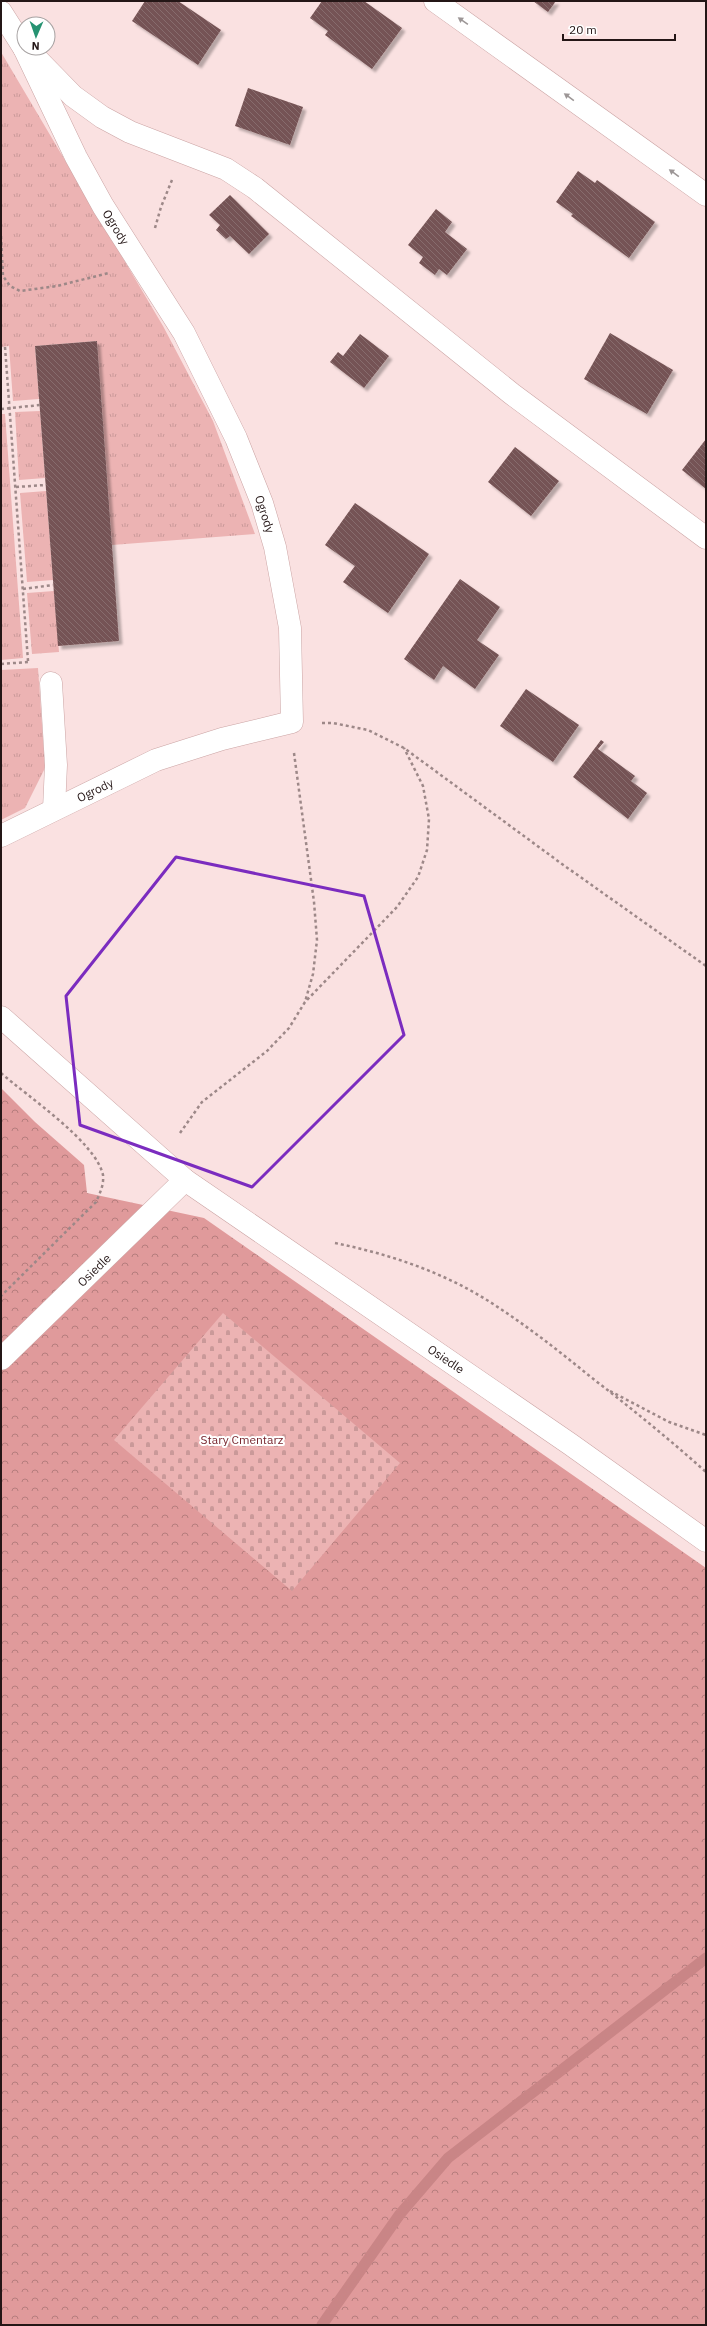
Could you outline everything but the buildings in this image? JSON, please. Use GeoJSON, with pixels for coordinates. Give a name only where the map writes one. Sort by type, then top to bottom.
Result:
{"type":"FeatureCollection","features":[{"type":"Feature","properties":{"kind":"street"},"geometry":{"type":"LineString","coordinates":[[435,1],[706,195]]}},
{"type":"Feature","properties":{"kind":"street","name":"Ogrody"},"geometry":{"type":"LineString","coordinates":[[1,12],[16,35]]}},
{"type":"Feature","properties":{"kind":"street","name":"Ogrody"},"geometry":{"type":"LineString","coordinates":[[1,836],[156,760],[222,739],[292,722],[290,628],[275,547],[262,503],[236,438],[184,333],[103,206],[76,157],[28,56]]}},
{"type":"Feature","properties":{"kind":"street"},"geometry":{"type":"LineString","coordinates":[[33,56],[73,96],[102,117],[130,132],[226,169],[255,188],[512,394],[706,538]]}},
{"type":"Feature","properties":{"kind":"street"},"geometry":{"type":"LineString","coordinates":[[51,683],[56,765],[54,809]]}},
{"type":"Feature","properties":{"kind":"street","name":"Osiedle"},"geometry":{"type":"LineString","coordinates":[[1,1017],[186,1180],[570,1444],[706,1540]]}},
{"type":"Feature","properties":{"kind":"street","name":"Osiedle"},"geometry":{"type":"LineString","coordinates":[[1,1359],[186,1180]]}},
{"type":"Feature","properties":{"kind":"path"},"geometry":{"type":"LineString","coordinates":[[1,236],[3,276],[10,286],[20,291],[56,286],[108,273],[143,269],[161,207],[172,181],[188,154]]}},
{"type":"Feature","properties":{"kind":"path"},"geometry":{"type":"LineString","coordinates":[[5,347],[28,662]]}},
{"type":"Feature","properties":{"kind":"path"},"geometry":{"type":"LineString","coordinates":[[1,409],[40,405]]}},
{"type":"Feature","properties":{"kind":"path"},"geometry":{"type":"LineString","coordinates":[[16,487],[46,485]]}},
{"type":"Feature","properties":{"kind":"path"},"geometry":{"type":"LineString","coordinates":[[23,588],[53,585]]}},
{"type":"Feature","properties":{"kind":"path"},"geometry":{"type":"LineString","coordinates":[[305,1002],[313,974],[317,940],[292,722],[333,723],[368,730],[404,748],[706,966]]}},
{"type":"Feature","properties":{"kind":"path"},"geometry":{"type":"LineString","coordinates":[[165,1162],[179,1135],[202,1102],[267,1051],[289,1028],[305,1002],[397,907],[418,877],[427,850],[429,819],[423,786],[404,748]]}},
{"type":"Feature","properties":{"kind":"path"},"geometry":{"type":"LineString","coordinates":[[1,1073],[71,1132],[88,1149],[97,1161],[102,1175],[102,1188],[96,1202],[1,1296]]}},
{"type":"Feature","properties":{"kind":"path"},"geometry":{"type":"LineString","coordinates":[[330,1242],[374,1251],[430,1271],[489,1301],[533,1331],[671,1440],[706,1472]]}},
{"type":"Feature","properties":{"kind":"path"},"geometry":{"type":"LineString","coordinates":[[604,1388],[669,1422],[706,1435]]}},
{"type":"Feature","properties":{"kind":"highlighted area"},"geometry":{"type":"Polygon","coordinates":[[[176,857],[364,896],[404,1035],[252,1187],[80,1125],[66,996],[176,857]]]}},
{"type":"Feature","properties":{"kind":"green space"},"geometry":{"type":"Polygon","coordinates":[[[1,52],[163,326],[213,421],[255,534],[112,545],[97,341],[35,346],[39,399],[13,401],[9,346],[1,347],[1,52]]]}},
{"type":"Feature","properties":{"kind":"green space"},"geometry":{"type":"Polygon","coordinates":[[[40,411],[45,478],[19,480],[15,412],[40,411]]]}},
{"type":"Feature","properties":{"kind":"green space"},"geometry":{"type":"Polygon","coordinates":[[[1,414],[5,414],[23,658],[1,660],[1,414]]]}},
{"type":"Feature","properties":{"kind":"green space"},"geometry":{"type":"Polygon","coordinates":[[[46,491],[53,580],[27,582],[20,493],[46,491]]]}},
{"type":"Feature","properties":{"kind":"green space"},"geometry":{"type":"Polygon","coordinates":[[[54,591],[59,652],[32,654],[27,593],[54,591]]]}},
{"type":"Feature","properties":{"kind":"green space"},"geometry":{"type":"Polygon","coordinates":[[[38,668],[45,768],[25,808],[1,820],[1,670],[38,668]]]}},
{"type":"Feature","properties":{"kind":"green space"},"geometry":{"type":"Polygon","coordinates":[[[1,1088],[35,1122],[84,1165],[87,1193],[204,1218],[706,1568],[706,2325],[1,2325],[1,1088]]]}},
{"type":"Feature","properties":{"kind":"green space","name":"Stary Cmentarz"},"geometry":{"type":"Polygon","coordinates":[[[223,1313],[400,1463],[292,1591],[114,1440],[223,1313]]]}},
{"type":"Feature","properties":{"kind":"waterway"},"geometry":{"type":"LineString","coordinates":[[322,2325],[400,2214],[448,2158],[706,1958]]}}]}
